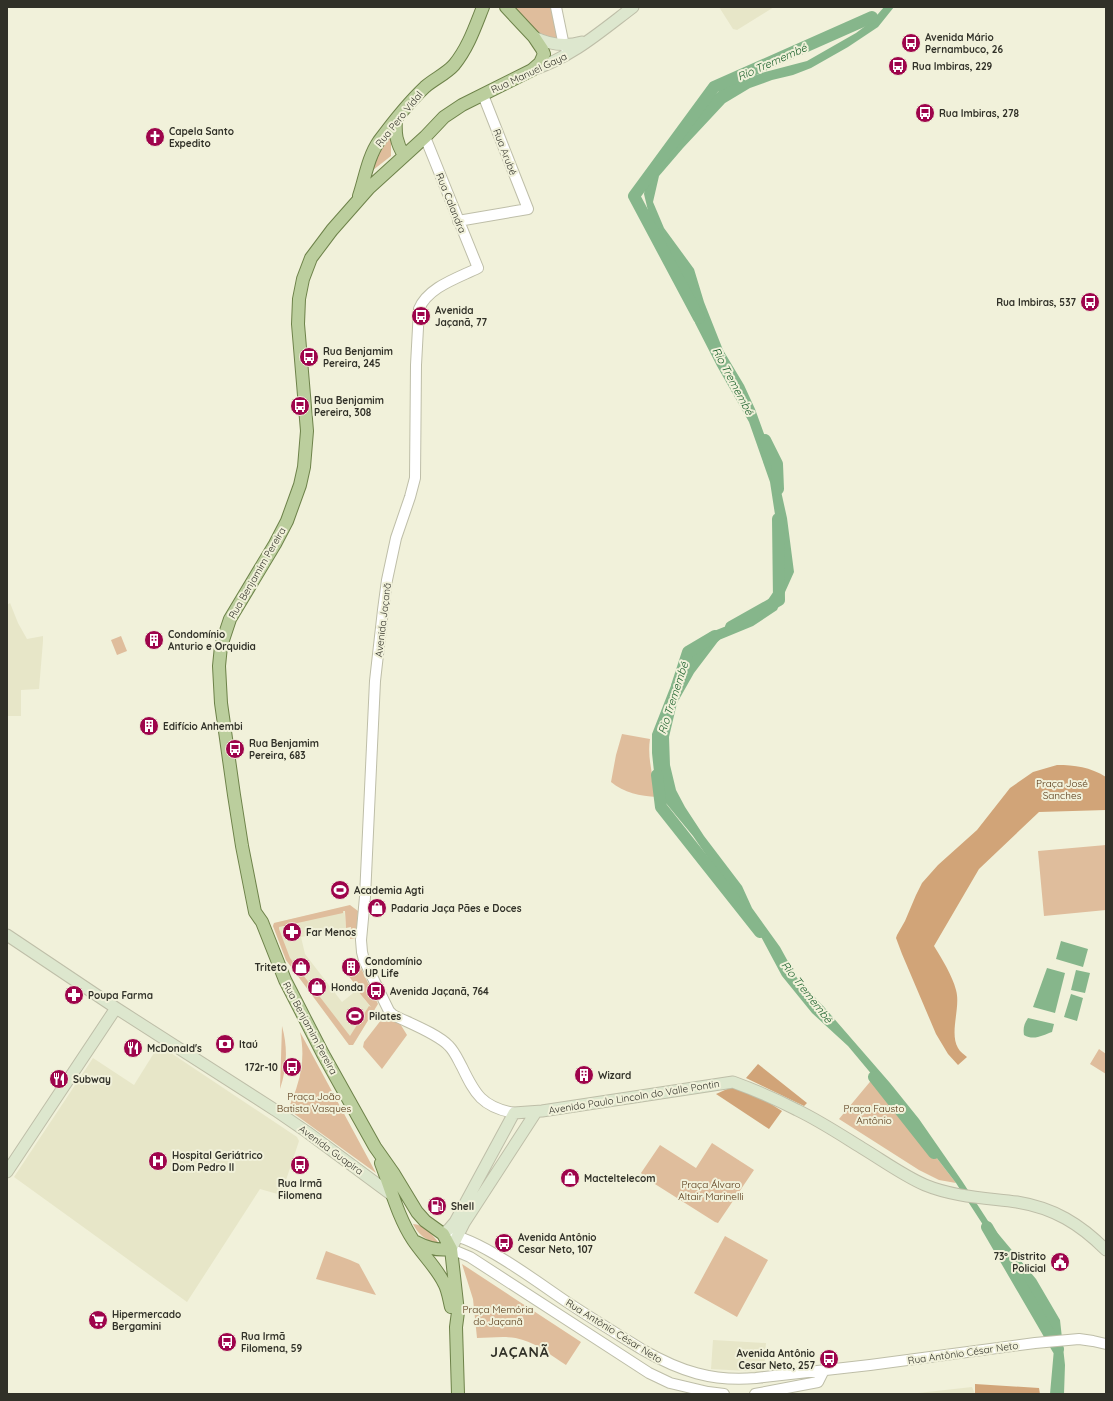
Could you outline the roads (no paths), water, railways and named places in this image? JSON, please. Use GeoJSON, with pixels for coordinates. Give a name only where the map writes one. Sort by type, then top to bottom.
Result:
{"type":"FeatureCollection","features":[{"type":"Feature","properties":{"kind":"main road","name":"Rua Pero Vidal"},"geometry":{"type":"LineString","coordinates":[[357,201],[372,155],[378,142],[410,102],[424,88],[444,74],[459,58],[467,46],[483,7]]}},
{"type":"Feature","properties":{"kind":"main road"},"geometry":{"type":"LineString","coordinates":[[506,7],[534,37],[544,54],[540,63],[532,70]]}},
{"type":"Feature","properties":{"kind":"main road","name":"Rua Manuel Gaya"},"geometry":{"type":"LineString","coordinates":[[425,137],[444,117],[453,111],[532,70],[570,54],[633,7]]}},
{"type":"Feature","properties":{"kind":"main road"},"geometry":{"type":"LineString","coordinates":[[534,37],[549,43],[564,46],[589,41]]}},
{"type":"Feature","properties":{"kind":"main road"},"geometry":{"type":"LineString","coordinates":[[396,119],[396,138],[404,156]]}},
{"type":"Feature","properties":{"kind":"main road","name":"Rua Benjamim Pereira"},"geometry":{"type":"LineString","coordinates":[[425,137],[381,176],[357,201],[313,253],[304,275],[299,299],[298,324],[307,431],[304,467],[300,485],[287,521],[230,619],[221,646],[219,666],[221,703],[234,795],[255,912],[262,922],[285,980],[323,1054],[375,1147],[421,1216],[443,1234],[451,1249]]}},
{"type":"Feature","properties":{"kind":"main road","name":"Avenida Guapira"},"geometry":{"type":"LineString","coordinates":[[7,935],[116,1008],[275,1110],[392,1195]]}},
{"type":"Feature","properties":{"kind":"main road"},"geometry":{"type":"LineString","coordinates":[[7,1172],[116,1008]]}},
{"type":"Feature","properties":{"kind":"main road","name":"Avenida Paulo Lincoln do Valle Pontin"},"geometry":{"type":"LineString","coordinates":[[514,1113],[536,1112],[733,1082],[760,1092],[798,1110],[918,1182],[933,1188],[955,1193],[974,1197],[1018,1202],[1052,1212],[1078,1226],[1106,1250]]}},
{"type":"Feature","properties":{"kind":"main road"},"geometry":{"type":"LineString","coordinates":[[458,1394],[456,1327],[458,1312],[451,1249],[472,1211],[536,1112]]}},
{"type":"Feature","properties":{"kind":"main road"},"geometry":{"type":"LineString","coordinates":[[443,1234],[455,1222],[514,1113],[524,1124],[524,1131]]}},
{"type":"Feature","properties":{"kind":"main road","name":"Rua Benjamim Pereira"},"geometry":{"type":"LineString","coordinates":[[375,1147],[392,1195],[413,1240],[445,1284],[456,1327]]}},
{"type":"Feature","properties":{"kind":"main road"},"geometry":{"type":"LineString","coordinates":[[392,1195],[421,1216],[418,1219],[412,1219],[406,1226]]}},
{"type":"Feature","properties":{"kind":"main road"},"geometry":{"type":"LineString","coordinates":[[413,1240],[425,1247],[438,1250],[451,1249]]}},
{"type":"Feature","properties":{"kind":"street"},"geometry":{"type":"LineString","coordinates":[[556,7],[564,46]]}},
{"type":"Feature","properties":{"kind":"street","name":"Rua Arubé"},"geometry":{"type":"LineString","coordinates":[[458,221],[528,209],[483,95]]}},
{"type":"Feature","properties":{"kind":"street","name":"Rua Calandra"},"geometry":{"type":"LineString","coordinates":[[425,137],[478,268]]}},
{"type":"Feature","properties":{"kind":"street","name":"Avenida Jaçanã"},"geometry":{"type":"LineString","coordinates":[[385,1003],[364,960],[362,940],[375,682],[383,610],[388,575],[396,538],[415,478],[416,360],[419,309],[422,301],[430,293],[478,268]]}},
{"type":"Feature","properties":{"kind":"street","name":"Avenida Paulo Lincoln do Valle Pontin"},"geometry":{"type":"LineString","coordinates":[[385,1003],[394,1015],[443,1041],[449,1046],[471,1085],[481,1098],[491,1106],[502,1111],[514,1113]]}},
{"type":"Feature","properties":{"kind":"street","name":"Rua Antônio César Neto"},"geometry":{"type":"LineString","coordinates":[[443,1234],[458,1236],[495,1255],[643,1350],[666,1363],[684,1370],[716,1378],[737,1380],[1035,1343],[1079,1339],[1105,1343]]}},
{"type":"Feature","properties":{"kind":"street","name":"Rua Antônio César Neto"},"geometry":{"type":"LineString","coordinates":[[451,1249],[470,1257],[649,1373],[670,1383],[708,1392],[724,1394]]}},
{"type":"Feature","properties":{"kind":"street"},"geometry":{"type":"LineString","coordinates":[[755,1394],[784,1391],[818,1382],[824,1370]]}},
{"type":"Feature","properties":{"kind":"water"},"geometry":{"type":"Polygon","coordinates":[[[884,7],[894,7],[878,27],[848,47],[811,68],[750,88],[725,103],[659,176],[653,202],[664,228],[694,269],[704,302],[723,350],[744,385],[755,409],[775,464],[787,518],[794,572],[777,610],[753,626],[719,640],[694,673],[677,703],[669,737],[670,765],[676,790],[685,807],[704,836],[742,886],[752,908],[780,947],[797,978],[890,1083],[919,1119],[990,1224],[1036,1279],[1060,1320],[1065,1365],[1064,1394],[1050,1394],[1054,1349],[1044,1316],[1016,1269],[987,1231],[956,1183],[914,1125],[848,1046],[812,1013],[782,976],[758,931],[693,836],[665,802],[655,781],[652,753],[652,734],[672,683],[709,633],[759,613],[784,573],[770,482],[749,422],[717,366],[695,323],[687,285],[655,232],[644,194],[646,181],[656,162],[680,140],[699,108],[725,86],[765,72],[807,61],[856,33],[872,21],[884,7]]]}},
{"type":"Feature","properties":{"kind":"water"},"geometry":{"type":"Polygon","coordinates":[[[1061,941],[1088,949],[1083,967],[1056,959],[1061,941]]]}},
{"type":"Feature","properties":{"kind":"water"},"geometry":{"type":"Polygon","coordinates":[[[1047,968],[1065,973],[1055,1013],[1033,1007],[1047,968]]]}},
{"type":"Feature","properties":{"kind":"water"},"geometry":{"type":"Polygon","coordinates":[[[1076,970],[1090,973],[1085,993],[1071,990],[1076,970]]]}},
{"type":"Feature","properties":{"kind":"water"},"geometry":{"type":"Polygon","coordinates":[[[1071,994],[1083,998],[1077,1021],[1064,1017],[1071,994]]]}},
{"type":"Feature","properties":{"kind":"water"},"geometry":{"type":"Polygon","coordinates":[[[1028,1018],[1054,1024],[1052,1032],[1035,1037],[1028,1037],[1024,1035],[1024,1026],[1028,1018]]]}},
{"type":"Feature","properties":{"kind":"waterway","name":"Rio Tremembé"},"geometry":{"type":"LineString","coordinates":[[699,318],[634,196],[714,87],[872,17]]}},
{"type":"Feature","properties":{"kind":"waterway","name":"Rio Tremembé"},"geometry":{"type":"LineString","coordinates":[[765,440],[777,464],[778,489]]}},
{"type":"Feature","properties":{"kind":"waterway","name":"Rio Tremembé"},"geometry":{"type":"LineString","coordinates":[[731,627],[779,600],[778,519]]}},
{"type":"Feature","properties":{"kind":"waterway","name":"Rio Tremembé"},"geometry":{"type":"LineString","coordinates":[[677,686],[688,652],[715,636]]}},
{"type":"Feature","properties":{"kind":"waterway","name":"Rio Tremembé"},"geometry":{"type":"LineString","coordinates":[[657,775],[661,807],[760,932]]}},
{"type":"Feature","properties":{"kind":"waterway","name":"Rio Tremembé"},"geometry":{"type":"LineString","coordinates":[[874,1077],[934,1153]]}},
{"type":"Feature","properties":{"kind":"waterway","name":"Rio Tremembé"},"geometry":{"type":"LineString","coordinates":[[987,1227],[1058,1349]]}},
{"type":"Feature","properties":{"kind":"place","name":"Avenida Mário Pernambuco, 26"},"geometry":{"type":"Point","coordinates":[911,43]}},
{"type":"Feature","properties":{"kind":"place","name":"Rua Imbiras, 229"},"geometry":{"type":"Point","coordinates":[898,66]}},
{"type":"Feature","properties":{"kind":"place","name":"Rua Imbiras, 278"},"geometry":{"type":"Point","coordinates":[925,113]}},
{"type":"Feature","properties":{"kind":"place","name":"Capela Santo Expedito"},"geometry":{"type":"Point","coordinates":[155,137]}},
{"type":"Feature","properties":{"kind":"place","name":"Rua Imbiras, 537"},"geometry":{"type":"Point","coordinates":[1090,302]}},
{"type":"Feature","properties":{"kind":"place","name":"Avenida Jaçanã, 77"},"geometry":{"type":"Point","coordinates":[421,316]}},
{"type":"Feature","properties":{"kind":"place","name":"Rua Benjamim Pereira, 245"},"geometry":{"type":"Point","coordinates":[309,357]}},
{"type":"Feature","properties":{"kind":"place","name":"Rua Benjamim Pereira, 308"},"geometry":{"type":"Point","coordinates":[300,406]}},
{"type":"Feature","properties":{"kind":"place","name":"Condomínio Anturio e Orquidia"},"geometry":{"type":"Point","coordinates":[154,640]}},
{"type":"Feature","properties":{"kind":"place","name":"Edifício Anhembi"},"geometry":{"type":"Point","coordinates":[149,726]}},
{"type":"Feature","properties":{"kind":"place","name":"Rua Benjamim Pereira, 683"},"geometry":{"type":"Point","coordinates":[235,749]}},
{"type":"Feature","properties":{"kind":"place","name":"Academia Agti"},"geometry":{"type":"Point","coordinates":[340,890]}},
{"type":"Feature","properties":{"kind":"place","name":"Padaria Jaça Pães e Doces"},"geometry":{"type":"Point","coordinates":[377,908]}},
{"type":"Feature","properties":{"kind":"place","name":"Far Menos"},"geometry":{"type":"Point","coordinates":[292,932]}},
{"type":"Feature","properties":{"kind":"place","name":"Triteto"},"geometry":{"type":"Point","coordinates":[301,967]}},
{"type":"Feature","properties":{"kind":"place","name":"Condomínio UP Life"},"geometry":{"type":"Point","coordinates":[351,967]}},
{"type":"Feature","properties":{"kind":"place","name":"Honda"},"geometry":{"type":"Point","coordinates":[317,987]}},
{"type":"Feature","properties":{"kind":"place","name":"Avenida Jaçanã, 764"},"geometry":{"type":"Point","coordinates":[376,991]}},
{"type":"Feature","properties":{"kind":"place","name":"Poupa Farma"},"geometry":{"type":"Point","coordinates":[74,995]}},
{"type":"Feature","properties":{"kind":"place","name":"Pilates"},"geometry":{"type":"Point","coordinates":[355,1016]}},
{"type":"Feature","properties":{"kind":"place","name":"Itaú"},"geometry":{"type":"Point","coordinates":[225,1044]}},
{"type":"Feature","properties":{"kind":"place","name":"McDonald's"},"geometry":{"type":"Point","coordinates":[133,1048]}},
{"type":"Feature","properties":{"kind":"place","name":"172r-10"},"geometry":{"type":"Point","coordinates":[292,1067]}},
{"type":"Feature","properties":{"kind":"place","name":"Wizard"},"geometry":{"type":"Point","coordinates":[584,1075]}},
{"type":"Feature","properties":{"kind":"place","name":"Subway"},"geometry":{"type":"Point","coordinates":[59,1079]}},
{"type":"Feature","properties":{"kind":"place","name":"Hospital Geriátrico Dom Pedro II"},"geometry":{"type":"Point","coordinates":[158,1161]}},
{"type":"Feature","properties":{"kind":"place","name":"Rua Irmã Filomena"},"geometry":{"type":"Point","coordinates":[300,1165]}},
{"type":"Feature","properties":{"kind":"place","name":"Macteltelecom"},"geometry":{"type":"Point","coordinates":[570,1178]}},
{"type":"Feature","properties":{"kind":"place","name":"Shell"},"geometry":{"type":"Point","coordinates":[437,1206]}},
{"type":"Feature","properties":{"kind":"place","name":"Avenida Antônio Cesar Neto, 107"},"geometry":{"type":"Point","coordinates":[504,1243]}},
{"type":"Feature","properties":{"kind":"place","name":"73º Distrito Policial"},"geometry":{"type":"Point","coordinates":[1060,1262]}},
{"type":"Feature","properties":{"kind":"place","name":"Hipermercado Bergamini"},"geometry":{"type":"Point","coordinates":[98,1320]}},
{"type":"Feature","properties":{"kind":"place","name":"Rua Irmã Filomena, 59"},"geometry":{"type":"Point","coordinates":[227,1342]}},
{"type":"Feature","properties":{"kind":"place","name":"Avenida Antônio Cesar Neto, 257"},"geometry":{"type":"Point","coordinates":[829,1359]}},
{"type":"Feature","properties":{"kind":"district","name":"JAÇANÃ"},"geometry":{"type":"Point","coordinates":[520,1352]}},
{"type":"Feature","properties":{"kind":"park label","name":"Praça José Sanches"},"geometry":{"type":"Point","coordinates":[1062,788]}},
{"type":"Feature","properties":{"kind":"park label","name":"Praça João Batista Vasques"},"geometry":{"type":"Point","coordinates":[314,1102]}},
{"type":"Feature","properties":{"kind":"park label","name":"Praça Fausto Antônio"},"geometry":{"type":"Point","coordinates":[874,1114]}},
{"type":"Feature","properties":{"kind":"park label","name":"Praça Álvaro Altair Marinelli"},"geometry":{"type":"Point","coordinates":[711,1190]}},
{"type":"Feature","properties":{"kind":"park label","name":"Praça Memória do Jaçanã"},"geometry":{"type":"Point","coordinates":[498,1314]}}]}
